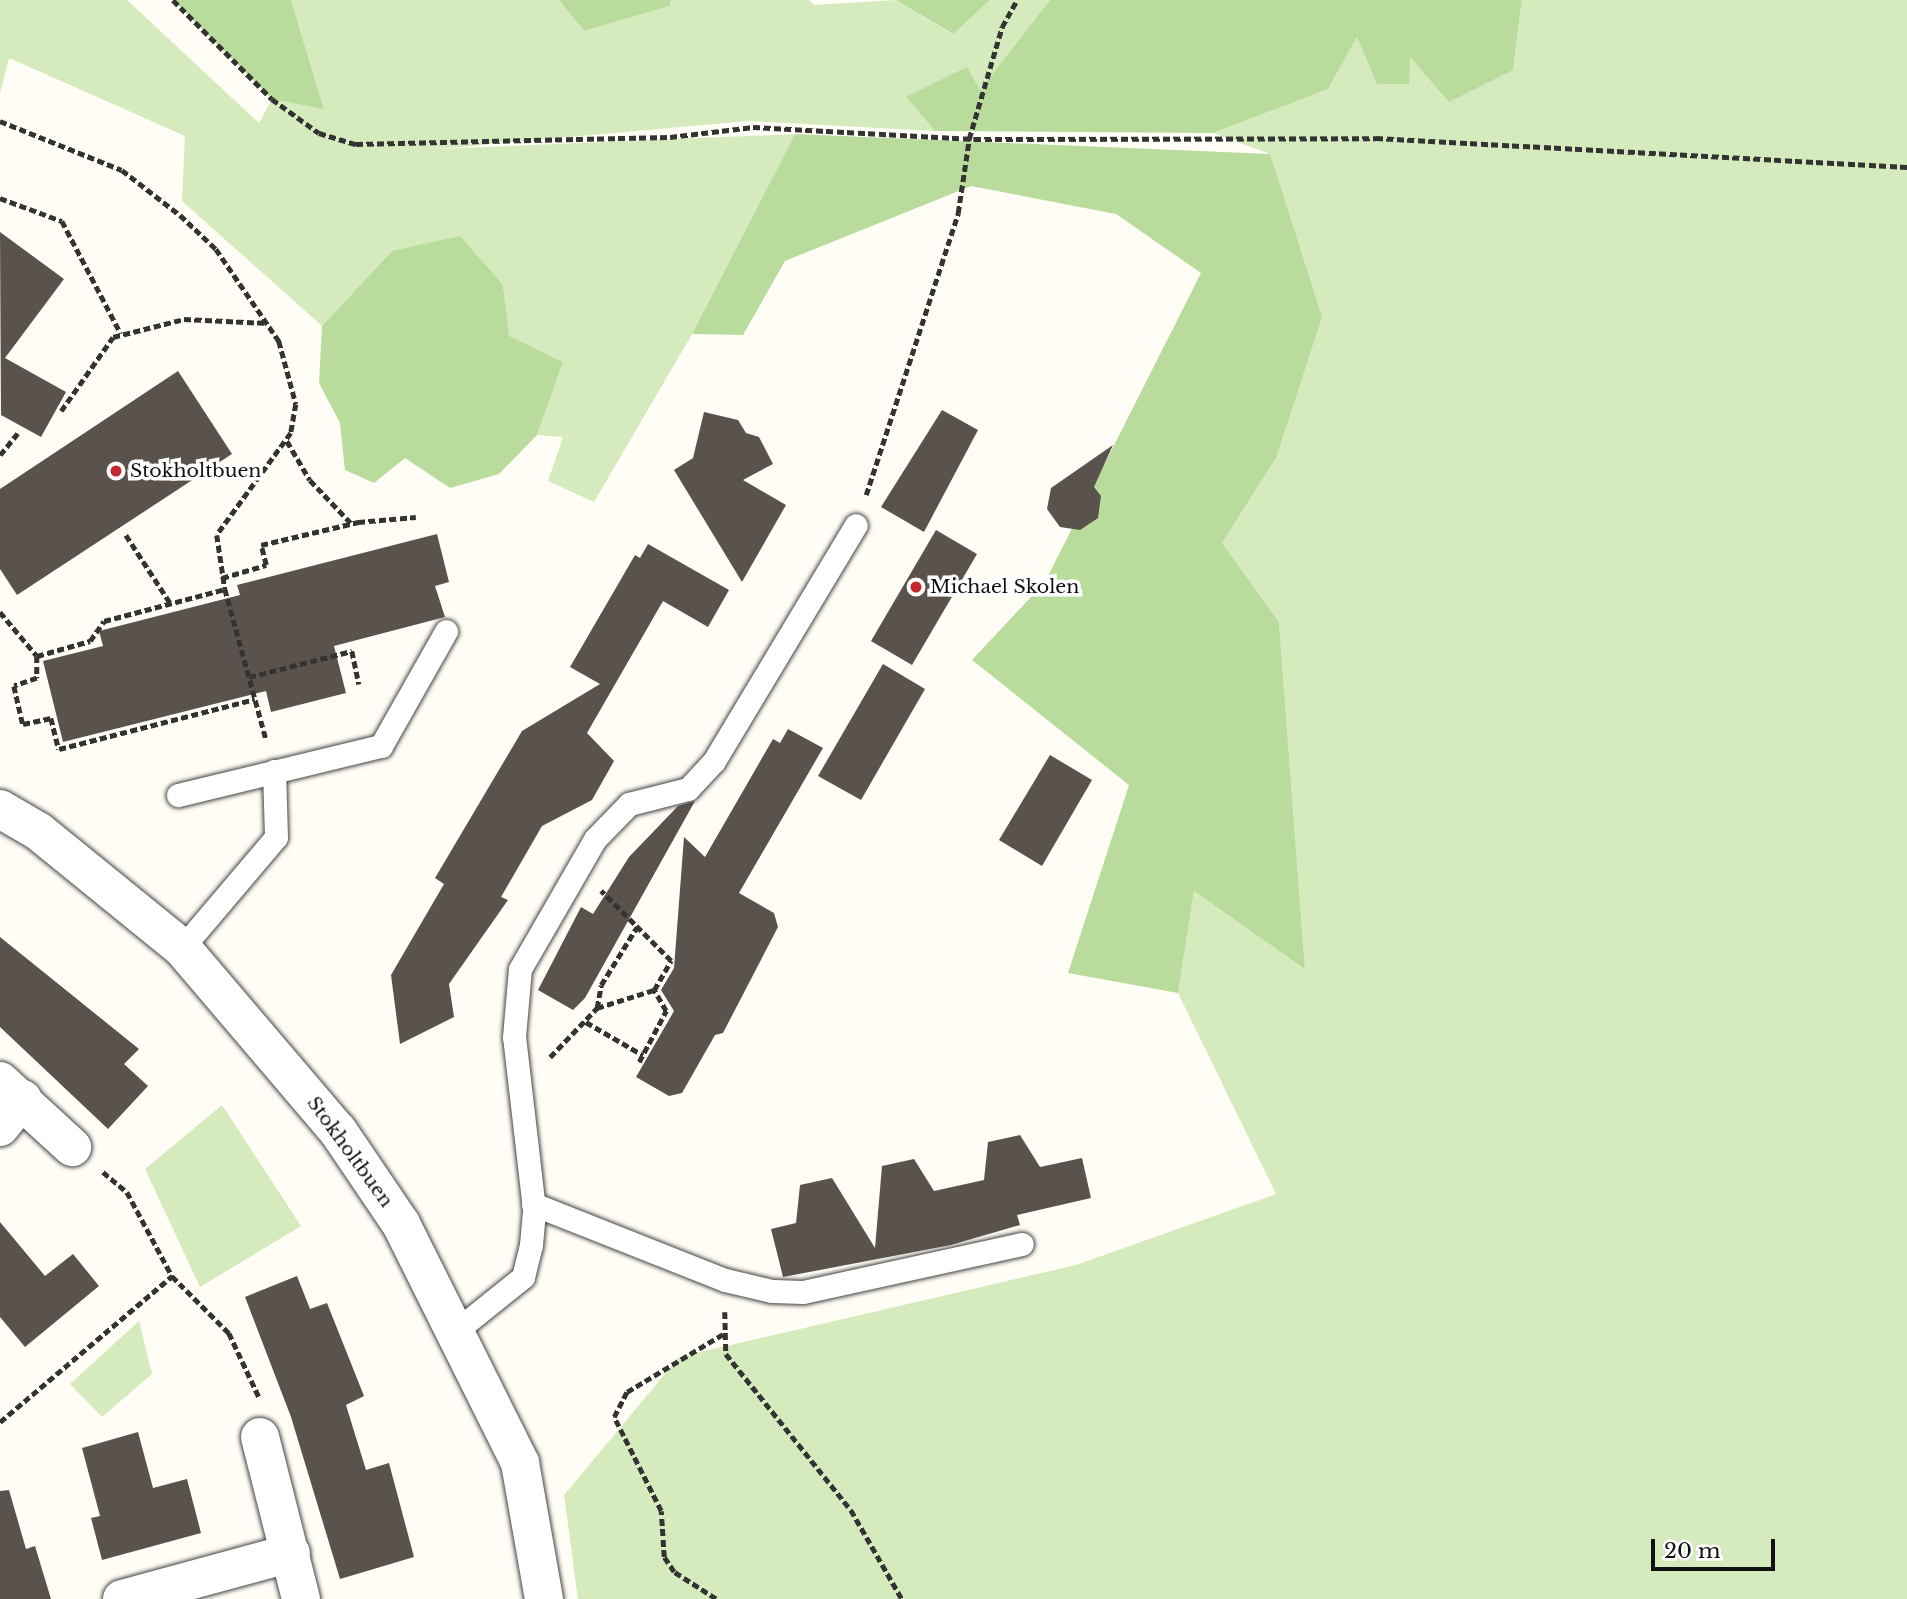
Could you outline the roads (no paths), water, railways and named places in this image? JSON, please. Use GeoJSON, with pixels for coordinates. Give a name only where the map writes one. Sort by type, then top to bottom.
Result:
{"type":"FeatureCollection","features":[{"type":"Feature","properties":{"kind":"street","name":"Stokholtbuen"},"geometry":{"type":"LineString","coordinates":[[0,809],[38,831],[182,948],[338,1131],[401,1224],[457,1330],[520,1463],[544,1599]]}},
{"type":"Feature","properties":{"kind":"street"},"geometry":{"type":"LineString","coordinates":[[8,1102],[72,1147]]}},
{"type":"Feature","properties":{"kind":"street"},"geometry":{"type":"LineString","coordinates":[[260,1437],[301,1599]]}},
{"type":"Feature","properties":{"kind":"street"},"geometry":{"type":"LineString","coordinates":[[122,1599],[290,1553]]}},
{"type":"Feature","properties":{"kind":"lane"},"geometry":{"type":"LineString","coordinates":[[457,1330],[523,1278],[533,1204],[514,1037],[520,969],[594,839],[629,804],[688,789],[714,761],[856,526]]}},
{"type":"Feature","properties":{"kind":"lane"},"geometry":{"type":"LineString","coordinates":[[178,795],[381,746],[446,631]]}},
{"type":"Feature","properties":{"kind":"lane"},"geometry":{"type":"LineString","coordinates":[[182,948],[276,837],[274,771]]}},
{"type":"Feature","properties":{"kind":"lane"},"geometry":{"type":"LineString","coordinates":[[533,1204],[724,1280],[803,1292],[1022,1244]]}},
{"type":"Feature","properties":{"kind":"place","name":"Stokholtbuen"},"geometry":{"type":"Point","coordinates":[116,471]}},
{"type":"Feature","properties":{"kind":"place","name":"Michael Skolen"},"geometry":{"type":"Point","coordinates":[916,587]}}]}
